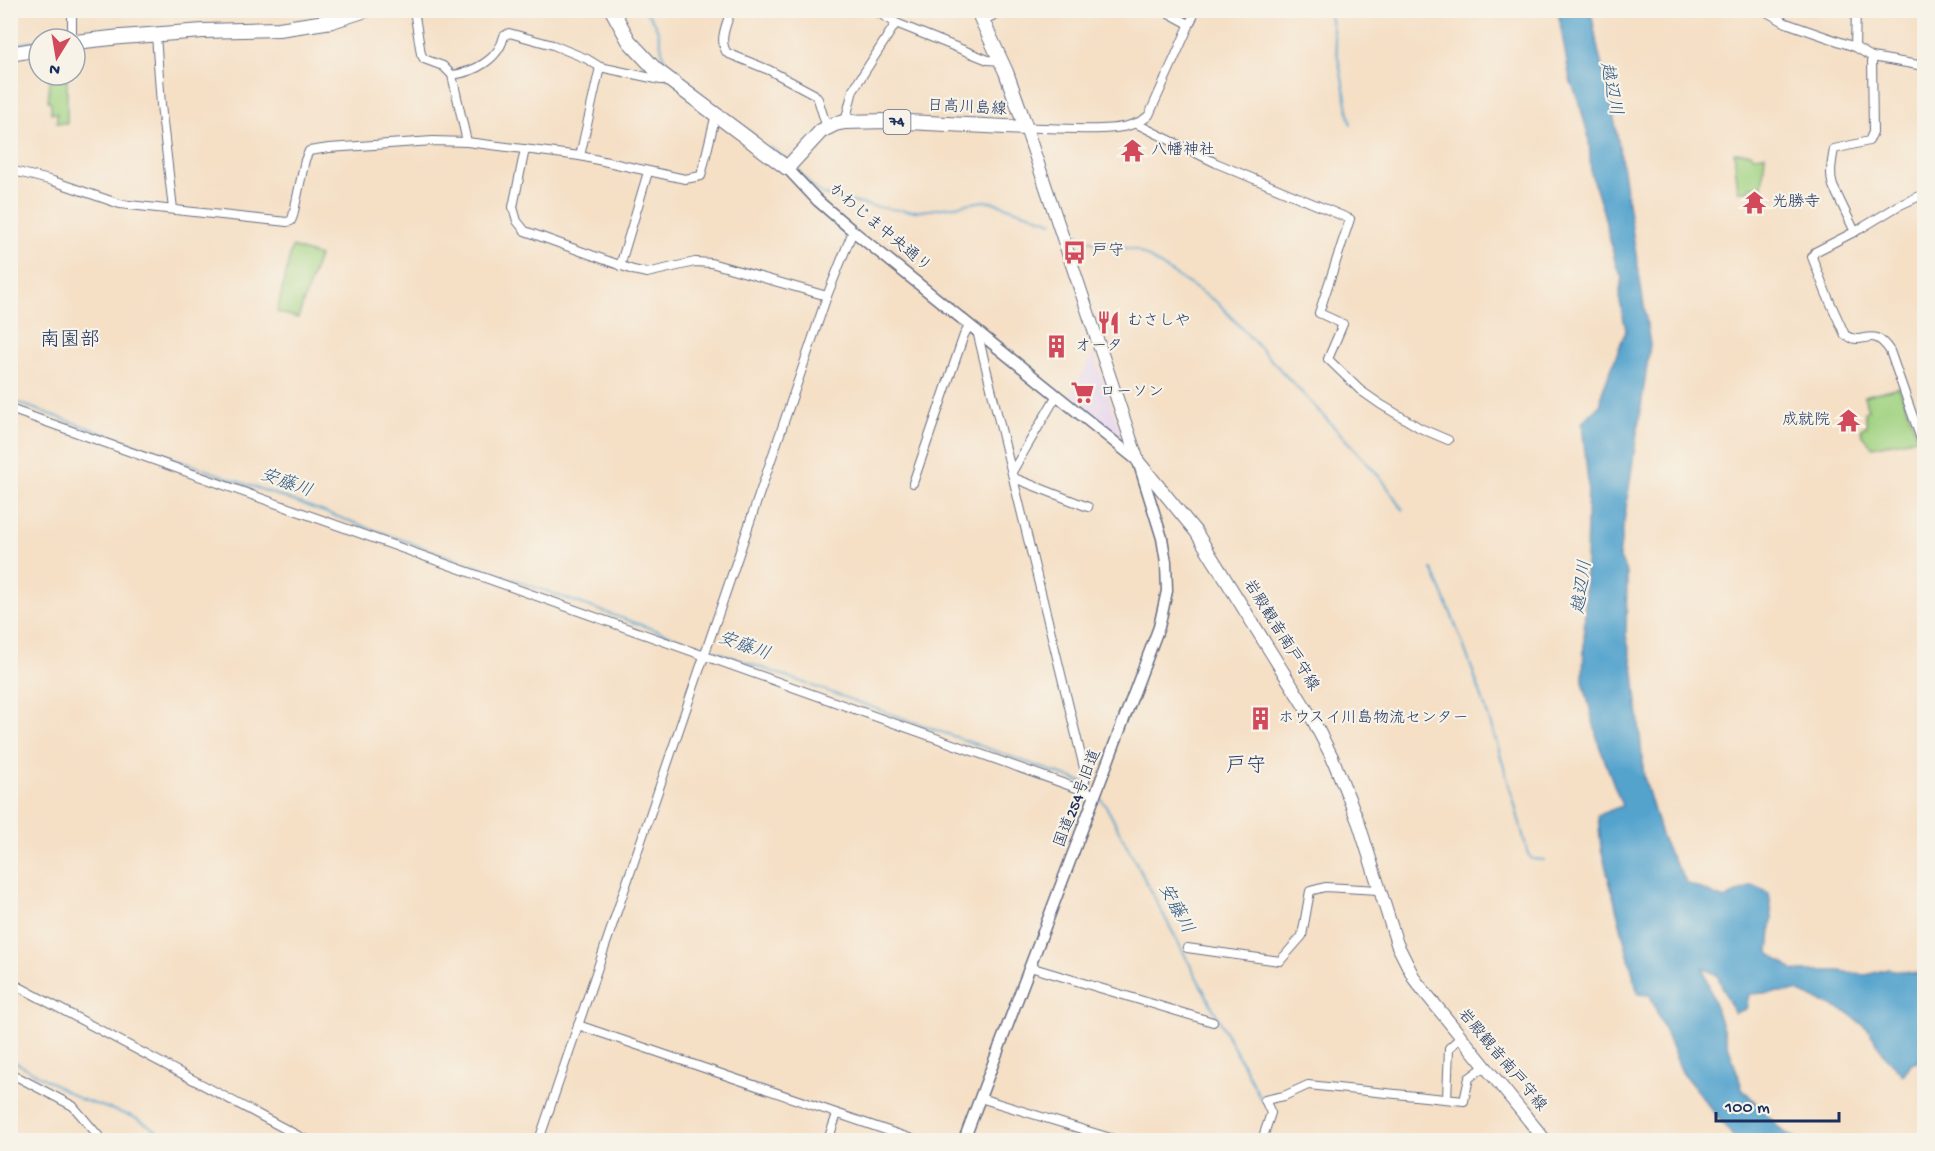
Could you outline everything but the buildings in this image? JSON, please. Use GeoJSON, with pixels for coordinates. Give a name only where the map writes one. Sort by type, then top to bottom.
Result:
{"type":"FeatureCollection","features":[{"type":"Feature","properties":{"kind":"main road"},"geometry":{"type":"LineString","coordinates":[[87,41],[202,31],[279,29],[332,21],[366,10]]}},
{"type":"Feature","properties":{"kind":"main road","name":"かわじま中央通り"},"geometry":{"type":"LineString","coordinates":[[612,10],[639,54],[667,79],[787,168]]}},
{"type":"Feature","properties":{"kind":"main road","name":"日高川島線"},"geometry":{"type":"LineString","coordinates":[[787,168],[805,147],[827,128],[845,122],[1026,128],[1001,61],[979,14],[998,10]]}},
{"type":"Feature","properties":{"kind":"main road"},"geometry":{"type":"LineString","coordinates":[[10,54],[27,51]]}},
{"type":"Feature","properties":{"kind":"main road","name":"岩殿観音南戸守線"},"geometry":{"type":"LineString","coordinates":[[1026,128],[1138,461],[1196,532],[1313,720],[1332,757],[1352,805],[1397,945],[1415,980],[1545,1140]]}},
{"type":"Feature","properties":{"kind":"street"},"geometry":{"type":"LineString","coordinates":[[72,10],[72,27]]}},
{"type":"Feature","properties":{"kind":"street"},"geometry":{"type":"LineString","coordinates":[[414,10],[421,54],[424,59],[443,66],[452,75],[467,142]]}},
{"type":"Feature","properties":{"kind":"street"},"geometry":{"type":"LineString","coordinates":[[731,10],[722,41],[727,53],[770,70],[814,94],[818,99],[827,128]]}},
{"type":"Feature","properties":{"kind":"street"},"geometry":{"type":"LineString","coordinates":[[873,10],[896,23],[988,60],[1001,61]]}},
{"type":"Feature","properties":{"kind":"street"},"geometry":{"type":"LineString","coordinates":[[1163,10],[1189,24]]}},
{"type":"Feature","properties":{"kind":"street"},"geometry":{"type":"LineString","coordinates":[[1026,128],[1117,129],[1137,124],[1149,115],[1196,10]]}},
{"type":"Feature","properties":{"kind":"street"},"geometry":{"type":"LineString","coordinates":[[1763,10],[1795,26],[1855,47],[1872,57],[1924,66]]}},
{"type":"Feature","properties":{"kind":"street"},"geometry":{"type":"LineString","coordinates":[[1855,47],[1856,10]]}},
{"type":"Feature","properties":{"kind":"street"},"geometry":{"type":"LineString","coordinates":[[845,122],[853,90],[896,23]]}},
{"type":"Feature","properties":{"kind":"street"},"geometry":{"type":"LineString","coordinates":[[452,75],[472,71],[480,66],[502,46],[504,36],[509,33],[553,45],[600,67],[661,81],[667,79]]}},
{"type":"Feature","properties":{"kind":"street"},"geometry":{"type":"LineString","coordinates":[[156,35],[161,105],[173,209]]}},
{"type":"Feature","properties":{"kind":"street"},"geometry":{"type":"LineString","coordinates":[[1855,232],[1833,186],[1831,165],[1834,149],[1869,141],[1873,132],[1872,57]]}},
{"type":"Feature","properties":{"kind":"street"},"geometry":{"type":"LineString","coordinates":[[580,156],[600,67]]}},
{"type":"Feature","properties":{"kind":"street"},"geometry":{"type":"LineString","coordinates":[[10,170],[52,181],[120,204],[291,221],[305,160],[309,152],[329,148],[433,141],[467,142],[580,156],[685,179],[701,176],[717,115]]}},
{"type":"Feature","properties":{"kind":"street"},"geometry":{"type":"LineString","coordinates":[[1137,124],[1216,163],[1350,219],[1319,313],[1343,324],[1328,359],[1360,390],[1380,404],[1420,428],[1448,440]]}},
{"type":"Feature","properties":{"kind":"street"},"geometry":{"type":"LineString","coordinates":[[525,149],[513,207],[517,221],[525,231],[620,266],[647,273],[695,262],[711,262],[826,296]]}},
{"type":"Feature","properties":{"kind":"street","name":"かわじま中央通り"},"geometry":{"type":"LineString","coordinates":[[787,168],[818,201],[853,231],[1138,461]]}},
{"type":"Feature","properties":{"kind":"street"},"geometry":{"type":"LineString","coordinates":[[620,266],[648,172]]}},
{"type":"Feature","properties":{"kind":"street"},"geometry":{"type":"LineString","coordinates":[[1924,194],[1898,206],[1855,232],[1815,252],[1812,256],[1845,335],[1854,339],[1879,338],[1890,351],[1924,448]]}},
{"type":"Feature","properties":{"kind":"street"},"geometry":{"type":"LineString","coordinates":[[539,1140],[826,296],[853,231]]}},
{"type":"Feature","properties":{"kind":"street"},"geometry":{"type":"LineString","coordinates":[[913,483],[964,335],[973,328],[1013,475],[1086,777],[1083,791]]}},
{"type":"Feature","properties":{"kind":"street"},"geometry":{"type":"LineString","coordinates":[[1013,475],[1057,395]]}},
{"type":"Feature","properties":{"kind":"street"},"geometry":{"type":"LineString","coordinates":[[10,409],[1096,795]]}},
{"type":"Feature","properties":{"kind":"street","name":"国道254号旧道"},"geometry":{"type":"LineString","coordinates":[[964,1140],[1159,627],[1168,576],[1162,538],[1138,461]]}},
{"type":"Feature","properties":{"kind":"street"},"geometry":{"type":"LineString","coordinates":[[1013,475],[1088,507]]}},
{"type":"Feature","properties":{"kind":"street"},"geometry":{"type":"LineString","coordinates":[[1187,948],[1280,961],[1302,936],[1310,891],[1325,887],[1379,890]]}},
{"type":"Feature","properties":{"kind":"street"},"geometry":{"type":"LineString","coordinates":[[1030,967],[1213,1022]]}},
{"type":"Feature","properties":{"kind":"street"},"geometry":{"type":"LineString","coordinates":[[10,982],[306,1140]]}},
{"type":"Feature","properties":{"kind":"street"},"geometry":{"type":"LineString","coordinates":[[578,1025],[915,1140]]}},
{"type":"Feature","properties":{"kind":"street"},"geometry":{"type":"LineString","coordinates":[[1447,1099],[1449,1048],[1460,1038]]}},
{"type":"Feature","properties":{"kind":"street"},"geometry":{"type":"LineString","coordinates":[[1262,1140],[1271,1113],[1265,1100],[1284,1096],[1308,1085],[1464,1101],[1469,1078],[1484,1067]]}},
{"type":"Feature","properties":{"kind":"street"},"geometry":{"type":"LineString","coordinates":[[10,1073],[74,1106],[102,1140]]}},
{"type":"Feature","properties":{"kind":"street"},"geometry":{"type":"LineString","coordinates":[[980,1098],[1117,1140]]}},
{"type":"Feature","properties":{"kind":"street"},"geometry":{"type":"LineString","coordinates":[[828,1140],[837,1114]]}},
{"type":"Feature","properties":{"kind":"shaded area"},"geometry":{"type":"Polygon","coordinates":[[[1093,354],[1121,435],[1116,436],[1069,398],[1093,354]]]}},
{"type":"Feature","properties":{"kind":"green space"},"geometry":{"type":"Polygon","coordinates":[[[49,87],[67,87],[67,123],[57,123],[57,113],[51,113],[51,102],[48,101],[49,87]]]}},
{"type":"Feature","properties":{"kind":"green space"},"geometry":{"type":"Polygon","coordinates":[[[1734,152],[1752,153],[1753,156],[1765,155],[1762,187],[1749,186],[1749,191],[1738,191],[1734,152]]]}},
{"type":"Feature","properties":{"kind":"green space"},"geometry":{"type":"Polygon","coordinates":[[[292,247],[319,256],[298,318],[277,312],[292,247]]]}},
{"type":"Feature","properties":{"kind":"green space"},"geometry":{"type":"Polygon","coordinates":[[[1899,387],[1918,438],[1873,447],[1862,436],[1861,428],[1867,426],[1865,412],[1868,410],[1864,396],[1899,387]]]}},
{"type":"Feature","properties":{"kind":"water"},"geometry":{"type":"Polygon","coordinates":[[[1558,11],[1591,11],[1621,157],[1650,345],[1619,556],[1627,574],[1626,635],[1634,672],[1644,777],[1661,835],[1687,883],[1724,899],[1753,885],[1769,893],[1772,917],[1769,953],[1794,971],[1839,971],[1866,975],[1888,969],[1924,975],[1924,1060],[1911,1064],[1903,1075],[1885,1056],[1868,1029],[1848,1013],[1797,991],[1749,994],[1746,1009],[1734,1013],[1717,975],[1703,968],[1742,1088],[1782,1131],[1800,1140],[1736,1140],[1682,1072],[1650,995],[1638,994],[1601,848],[1598,815],[1622,806],[1599,745],[1583,681],[1588,482],[1582,423],[1601,404],[1602,393],[1626,330],[1619,297],[1622,277],[1616,265],[1591,173],[1589,139],[1579,101],[1570,80],[1558,11]]]}},
{"type":"Feature","properties":{"kind":"waterway"},"geometry":{"type":"LineString","coordinates":[[644,10],[656,27],[664,58],[672,74]]}},
{"type":"Feature","properties":{"kind":"waterway"},"geometry":{"type":"LineString","coordinates":[[1329,10],[1351,125]]}},
{"type":"Feature","properties":{"kind":"waterway"},"geometry":{"type":"LineString","coordinates":[[10,46],[27,42]]}},
{"type":"Feature","properties":{"kind":"waterway"},"geometry":{"type":"LineString","coordinates":[[1924,79],[1924,126]]}},
{"type":"Feature","properties":{"kind":"waterway"},"geometry":{"type":"LineString","coordinates":[[715,106],[756,137]]}},
{"type":"Feature","properties":{"kind":"waterway"},"geometry":{"type":"LineString","coordinates":[[770,147],[787,160]]}},
{"type":"Feature","properties":{"kind":"waterway"},"geometry":{"type":"LineString","coordinates":[[794,166],[820,192],[857,203],[920,211],[984,201],[1053,222]]}},
{"type":"Feature","properties":{"kind":"waterway"},"geometry":{"type":"LineString","coordinates":[[1064,226],[1098,244],[1137,250],[1218,303],[1361,456],[1384,482],[1403,510]]}},
{"type":"Feature","properties":{"kind":"waterway","name":"安藤川"},"geometry":{"type":"LineString","coordinates":[[10,400],[703,647]]}},
{"type":"Feature","properties":{"kind":"waterway"},"geometry":{"type":"LineString","coordinates":[[1432,569],[1461,638],[1486,709],[1528,854],[1532,859],[1544,860]]}},
{"type":"Feature","properties":{"kind":"waterway","name":"安藤川"},"geometry":{"type":"LineString","coordinates":[[709,649],[1082,782]]}},
{"type":"Feature","properties":{"kind":"waterway","name":"安藤川"},"geometry":{"type":"LineString","coordinates":[[1099,797],[1106,806],[1262,1101]]}},
{"type":"Feature","properties":{"kind":"waterway"},"geometry":{"type":"LineString","coordinates":[[10,1059],[80,1099],[134,1117],[170,1140]]}},
{"type":"Feature","properties":{"kind":"place","name":"八幡神社"},"geometry":{"type":"Point","coordinates":[1133,151]}},
{"type":"Feature","properties":{"kind":"place","name":"光勝寺"},"geometry":{"type":"Point","coordinates":[1754,203]}},
{"type":"Feature","properties":{"kind":"place","name":"戸守"},"geometry":{"type":"Point","coordinates":[1074,252]}},
{"type":"Feature","properties":{"kind":"place","name":"むさしや"},"geometry":{"type":"Point","coordinates":[1109,322]}},
{"type":"Feature","properties":{"kind":"place","name":"オータ"},"geometry":{"type":"Point","coordinates":[1057,347]}},
{"type":"Feature","properties":{"kind":"place","name":"ローソン"},"geometry":{"type":"Point","coordinates":[1082,393]}},
{"type":"Feature","properties":{"kind":"place","name":"成就院"},"geometry":{"type":"Point","coordinates":[1848,421]}},
{"type":"Feature","properties":{"kind":"place","name":"ホウスイ川島物流センター"},"geometry":{"type":"Point","coordinates":[1260,719]}},
{"type":"Feature","properties":{"kind":"district","name":"南園部"},"geometry":{"type":"Point","coordinates":[70,341]}},
{"type":"Feature","properties":{"kind":"district","name":"戸守"},"geometry":{"type":"Point","coordinates":[1246,767]}},
{"type":"Feature","properties":{"kind":"water label","name":"越辺川"},"geometry":{"type":"Point","coordinates":[1610,89]}},
{"type":"Feature","properties":{"kind":"water label","name":"越辺川"},"geometry":{"type":"Point","coordinates":[1583,587]}}]}
